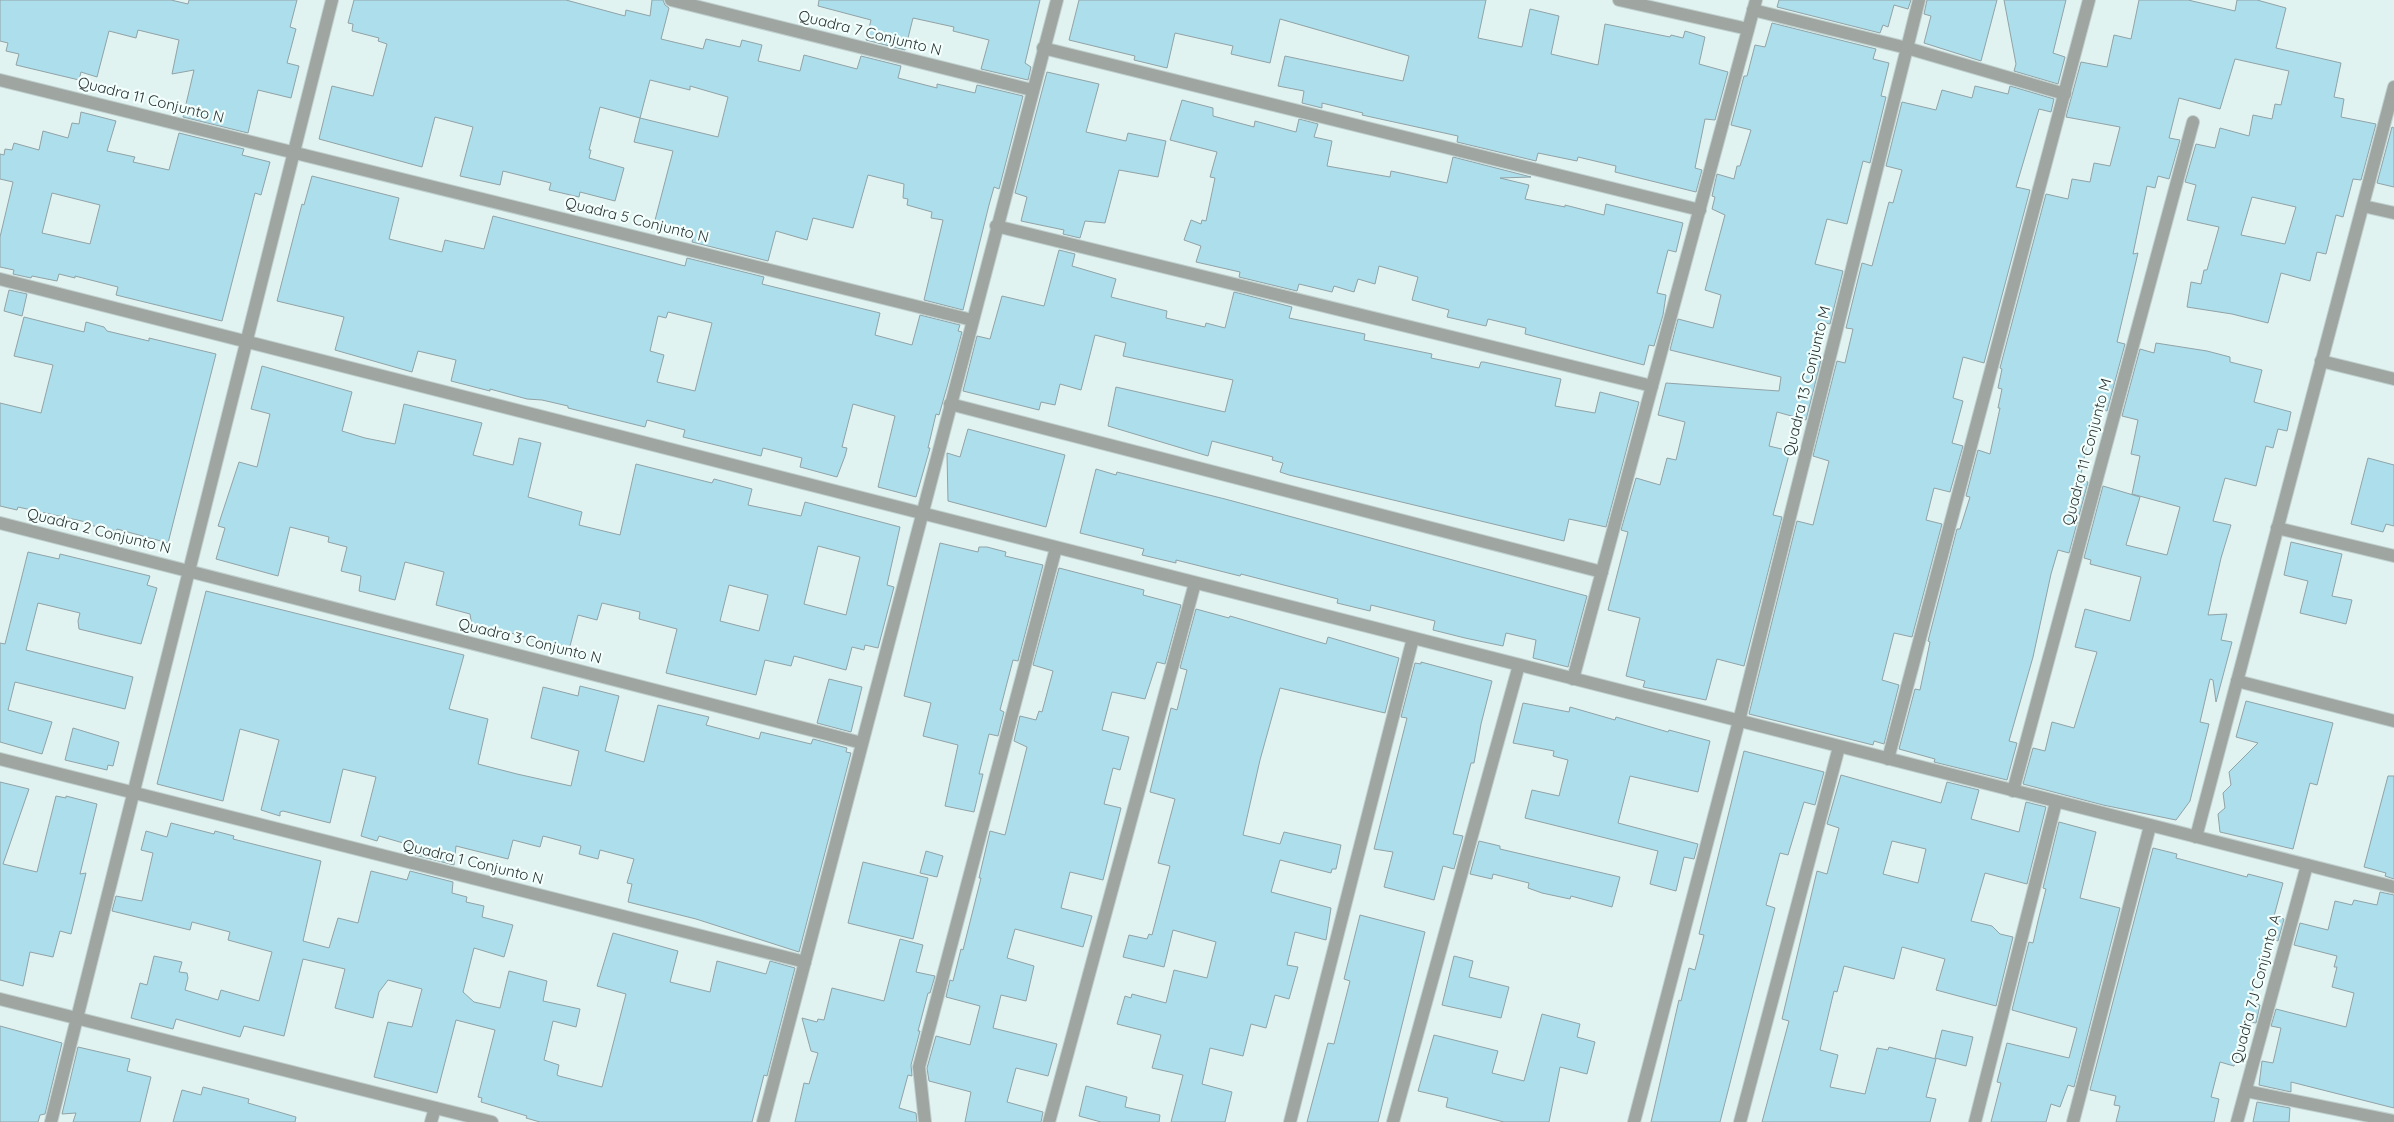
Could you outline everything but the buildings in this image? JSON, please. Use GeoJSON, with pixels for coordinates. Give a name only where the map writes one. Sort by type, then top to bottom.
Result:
{"type":"FeatureCollection","features":[{"type":"Feature","properties":{"kind":"street"},"geometry":{"type":"LineString","coordinates":[[51,1122],[332,0]]}},
{"type":"Feature","properties":{"kind":"street","name":"Quadra 7 Conjunto N"},"geometry":{"type":"LineString","coordinates":[[672,0],[1032,90]]}},
{"type":"Feature","properties":{"kind":"street"},"geometry":{"type":"LineString","coordinates":[[763,1122],[996,226],[1057,0]]}},
{"type":"Feature","properties":{"kind":"street"},"geometry":{"type":"LineString","coordinates":[[1619,0],[1748,29]]}},
{"type":"Feature","properties":{"kind":"street","name":"Quadra 13 Conjunto M"},"geometry":{"type":"LineString","coordinates":[[1634,1122],[1739,721],[1919,0]]}},
{"type":"Feature","properties":{"kind":"street"},"geometry":{"type":"LineString","coordinates":[[1888,759],[2089,0]]}},
{"type":"Feature","properties":{"kind":"street"},"geometry":{"type":"LineString","coordinates":[[1574,680],[1754,5],[2065,94]]}},
{"type":"Feature","properties":{"kind":"street"},"geometry":{"type":"LineString","coordinates":[[1043,48],[1700,210]]}},
{"type":"Feature","properties":{"kind":"street","name":"Quadra 11 Conjunto N"},"geometry":{"type":"LineString","coordinates":[[0,80],[294,153]]}},
{"type":"Feature","properties":{"kind":"street"},"geometry":{"type":"LineString","coordinates":[[2196,837],[2394,88]]}},
{"type":"Feature","properties":{"kind":"street","name":"Quadra 11 Conjunto M"},"geometry":{"type":"LineString","coordinates":[[2013,791],[2193,122]]}},
{"type":"Feature","properties":{"kind":"street","name":"Quadra 5 Conjunto N"},"geometry":{"type":"LineString","coordinates":[[294,153],[972,320]]}},
{"type":"Feature","properties":{"kind":"street"},"geometry":{"type":"LineString","coordinates":[[2363,206],[2394,213]]}},
{"type":"Feature","properties":{"kind":"street"},"geometry":{"type":"LineString","coordinates":[[996,226],[1652,386]]}},
{"type":"Feature","properties":{"kind":"street"},"geometry":{"type":"LineString","coordinates":[[0,279],[2394,887]]}},
{"type":"Feature","properties":{"kind":"street"},"geometry":{"type":"LineString","coordinates":[[2321,361],[2394,379]]}},
{"type":"Feature","properties":{"kind":"street"},"geometry":{"type":"LineString","coordinates":[[950,404],[1602,572]]}},
{"type":"Feature","properties":{"kind":"street","name":"Quadra 2 Conjunto N"},"geometry":{"type":"LineString","coordinates":[[0,523],[189,571]]}},
{"type":"Feature","properties":{"kind":"street"},"geometry":{"type":"LineString","coordinates":[[2277,528],[2394,556]]}},
{"type":"Feature","properties":{"kind":"street"},"geometry":{"type":"LineString","coordinates":[[925,1122],[919,1067],[1056,548]]}},
{"type":"Feature","properties":{"kind":"street","name":"Quadra 3 Conjunto N"},"geometry":{"type":"LineString","coordinates":[[189,571],[862,743]]}},
{"type":"Feature","properties":{"kind":"street"},"geometry":{"type":"LineString","coordinates":[[1049,1122],[1195,583]]}},
{"type":"Feature","properties":{"kind":"street"},"geometry":{"type":"LineString","coordinates":[[1290,1122],[1413,638]]}},
{"type":"Feature","properties":{"kind":"street"},"geometry":{"type":"LineString","coordinates":[[1394,1122],[1518,665]]}},
{"type":"Feature","properties":{"kind":"street"},"geometry":{"type":"LineString","coordinates":[[2237,681],[2394,721]]}},
{"type":"Feature","properties":{"kind":"street"},"geometry":{"type":"LineString","coordinates":[[1740,1122],[1839,747]]}},
{"type":"Feature","properties":{"kind":"street"},"geometry":{"type":"LineString","coordinates":[[0,759],[134,793]]}},
{"type":"Feature","properties":{"kind":"street","name":"Quadra 1 Conjunto N"},"geometry":{"type":"LineString","coordinates":[[134,793],[805,962]]}},
{"type":"Feature","properties":{"kind":"street"},"geometry":{"type":"LineString","coordinates":[[1976,1122],[2056,802]]}},
{"type":"Feature","properties":{"kind":"street"},"geometry":{"type":"LineString","coordinates":[[2073,1122],[2150,826]]}},
{"type":"Feature","properties":{"kind":"street","name":"Quadra 7J Conjunto A"},"geometry":{"type":"LineString","coordinates":[[2237,1122],[2307,865]]}},
{"type":"Feature","properties":{"kind":"street"},"geometry":{"type":"LineString","coordinates":[[0,999],[492,1122]]}},
{"type":"Feature","properties":{"kind":"street"},"geometry":{"type":"LineString","coordinates":[[2246,1091],[2394,1121]]}},
{"type":"Feature","properties":{"kind":"street"},"geometry":{"type":"LineString","coordinates":[[431,1122],[435,1108]]}}]}
